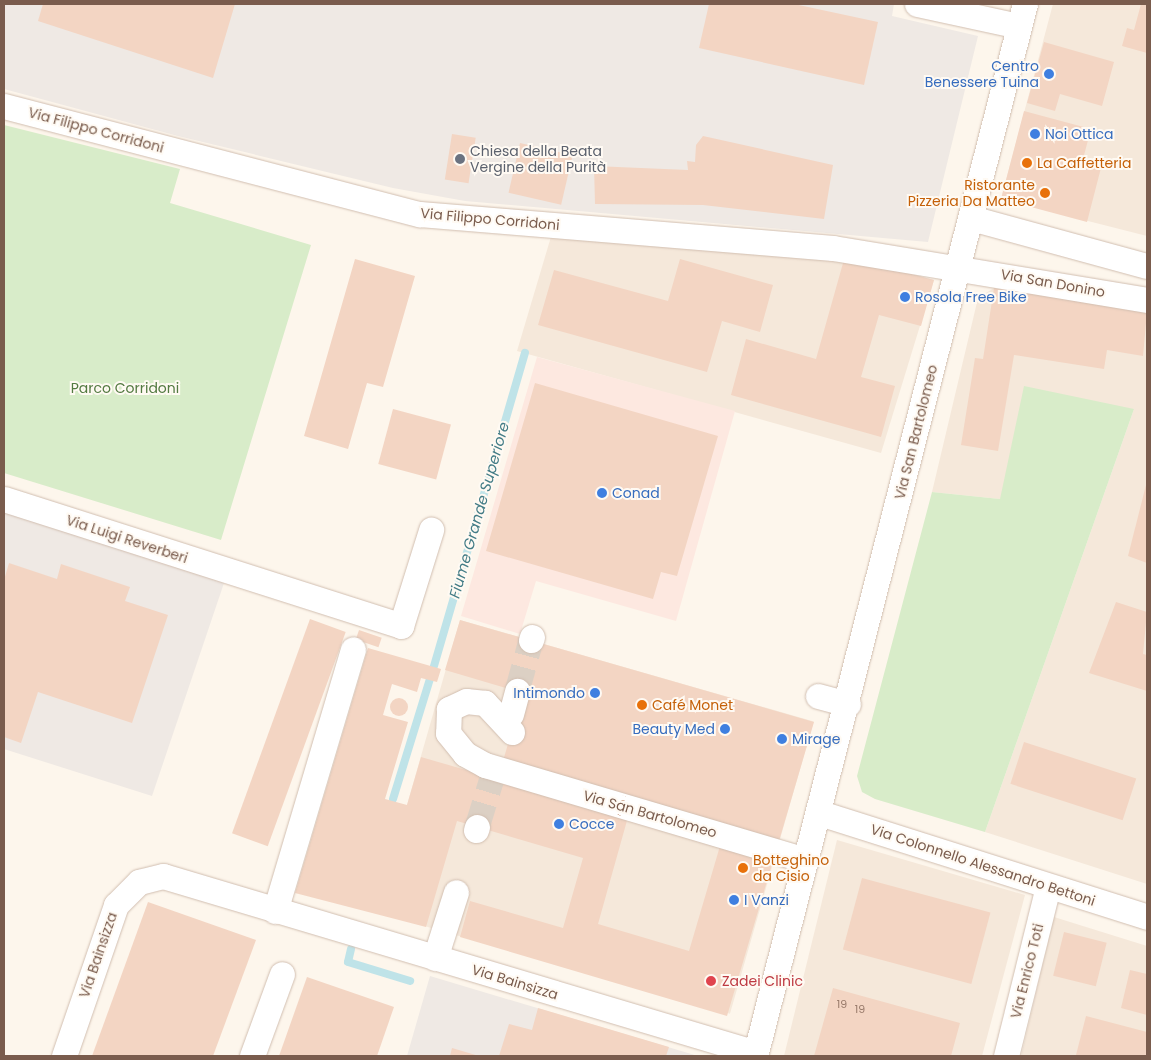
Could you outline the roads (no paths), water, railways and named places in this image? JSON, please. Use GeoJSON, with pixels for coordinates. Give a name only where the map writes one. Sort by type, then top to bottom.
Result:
{"type":"FeatureCollection","features":[{"type":"Feature","properties":{"kind":"street"},"geometry":{"type":"LineString","coordinates":[[917,4],[1022,15]]}},
{"type":"Feature","properties":{"kind":"street","name":"Via San Bartolomeo"},"geometry":{"type":"LineString","coordinates":[[755,1055],[848,704],[1022,15]]}},
{"type":"Feature","properties":{"kind":"street","name":"Via Filippo Corridoni"},"geometry":{"type":"LineString","coordinates":[[4,106],[420,214],[833,248],[958,265]]}},
{"type":"Feature","properties":{"kind":"street"},"geometry":{"type":"LineString","coordinates":[[971,218],[1147,266]]}},
{"type":"Feature","properties":{"kind":"street","name":"Via San Donino"},"geometry":{"type":"LineString","coordinates":[[958,265],[1147,300]]}},
{"type":"Feature","properties":{"kind":"street","name":"Via Luigi Reverberi"},"geometry":{"type":"LineString","coordinates":[[4,502],[401,626],[431,530]]}},
{"type":"Feature","properties":{"kind":"street"},"geometry":{"type":"LineString","coordinates":[[274,911],[353,649]]}},
{"type":"Feature","properties":{"kind":"street"},"geometry":{"type":"LineString","coordinates":[[818,696],[848,704]]}},
{"type":"Feature","properties":{"kind":"street","name":"Via San Bartolomeo"},"geometry":{"type":"LineString","coordinates":[[493,773],[511,718],[485,703],[466,701],[449,709],[448,733],[464,754],[493,773],[678,826],[806,860]]}},
{"type":"Feature","properties":{"kind":"street","name":"Via Colonnello Alessandro Bettoni"},"geometry":{"type":"LineString","coordinates":[[820,813],[1147,917]]}},
{"type":"Feature","properties":{"kind":"street","name":"Via Bainsizza"},"geometry":{"type":"LineString","coordinates":[[64,1056],[116,905],[149,877],[178,881],[755,1055]]}},
{"type":"Feature","properties":{"kind":"street","name":"Via Enrico Toti"},"geometry":{"type":"LineString","coordinates":[[1006,1056],[1048,886]]}},
{"type":"Feature","properties":{"kind":"street"},"geometry":{"type":"LineString","coordinates":[[435,958],[456,892]]}},
{"type":"Feature","properties":{"kind":"street"},"geometry":{"type":"LineString","coordinates":[[252,1056],[282,974]]}},
{"type":"Feature","properties":{"kind":"waterway","name":"Fiume Grande Superiore"},"geometry":{"type":"LineString","coordinates":[[434,666],[525,353]]}},
{"type":"Feature","properties":{"kind":"waterway","name":"Fiume Grande Superiore"},"geometry":{"type":"LineString","coordinates":[[393,799],[430,679]]}},
{"type":"Feature","properties":{"kind":"waterway","name":"Fiume Grande Superiore"},"geometry":{"type":"LineString","coordinates":[[351,949],[348,962],[410,981]]}},
{"type":"Feature","properties":{"kind":"tunnel"},"geometry":{"type":"LineString","coordinates":[[517,691],[531,640]]}},
{"type":"Feature","properties":{"kind":"tunnel"},"geometry":{"type":"LineString","coordinates":[[477,827],[492,778]]}},
{"type":"Feature","properties":{"kind":"place","name":"Centro Benessere Tuina"},"geometry":{"type":"Point","coordinates":[1049,74]}},
{"type":"Feature","properties":{"kind":"place","name":"Noi Ottica"},"geometry":{"type":"Point","coordinates":[1035,134]}},
{"type":"Feature","properties":{"kind":"place","name":"Chiesa della Beata Vergine della Purità"},"geometry":{"type":"Point","coordinates":[460,159]}},
{"type":"Feature","properties":{"kind":"place","name":"La Caffetteria"},"geometry":{"type":"Point","coordinates":[1027,163]}},
{"type":"Feature","properties":{"kind":"place","name":"Ristorante Pizzeria Da Matteo"},"geometry":{"type":"Point","coordinates":[1045,193]}},
{"type":"Feature","properties":{"kind":"place","name":"Rosola Free Bike"},"geometry":{"type":"Point","coordinates":[905,297]}},
{"type":"Feature","properties":{"kind":"place","name":"Conad"},"geometry":{"type":"Point","coordinates":[602,493]}},
{"type":"Feature","properties":{"kind":"place","name":"Intimondo"},"geometry":{"type":"Point","coordinates":[595,693]}},
{"type":"Feature","properties":{"kind":"place","name":"Café Monet"},"geometry":{"type":"Point","coordinates":[642,705]}},
{"type":"Feature","properties":{"kind":"place","name":"Beauty Med"},"geometry":{"type":"Point","coordinates":[725,729]}},
{"type":"Feature","properties":{"kind":"place","name":"Mirage"},"geometry":{"type":"Point","coordinates":[782,739]}},
{"type":"Feature","properties":{"kind":"place","name":"Cocce"},"geometry":{"type":"Point","coordinates":[559,824]}},
{"type":"Feature","properties":{"kind":"place","name":"Botteghino da Cisio"},"geometry":{"type":"Point","coordinates":[743,868]}},
{"type":"Feature","properties":{"kind":"place","name":"I Vanzi"},"geometry":{"type":"Point","coordinates":[734,900]}},
{"type":"Feature","properties":{"kind":"place","name":"Zadei Clinic"},"geometry":{"type":"Point","coordinates":[711,981]}},
{"type":"Feature","properties":{"kind":"park label","name":"Parco Corridoni"},"geometry":{"type":"Point","coordinates":[125,388]}}]}
